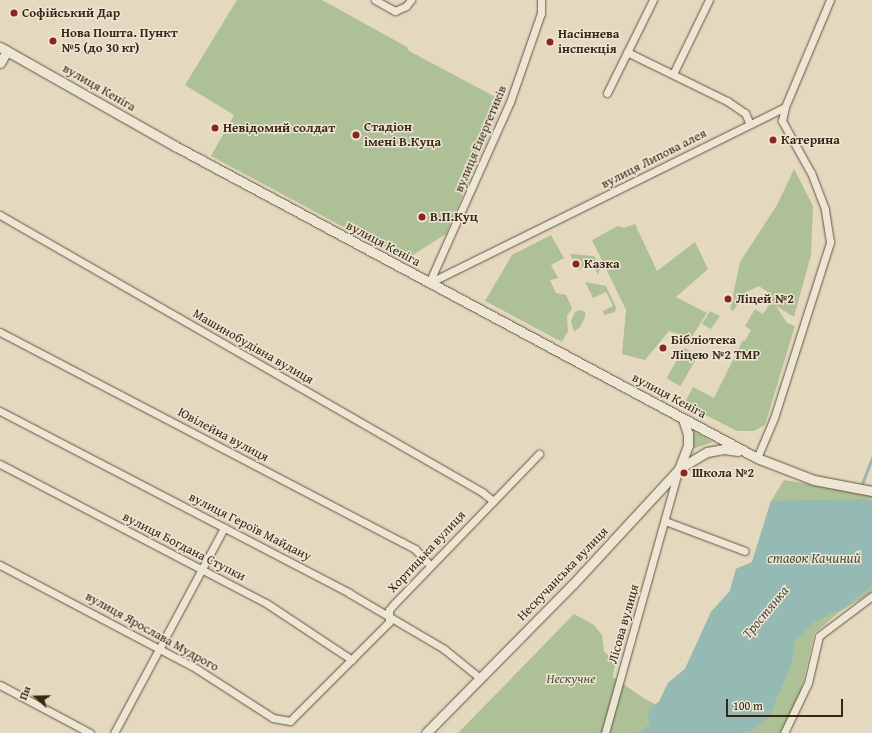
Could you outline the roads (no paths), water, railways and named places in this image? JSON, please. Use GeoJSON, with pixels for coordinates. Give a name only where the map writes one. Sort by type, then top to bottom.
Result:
{"type":"FeatureCollection","features":[{"type":"Feature","properties":{"kind":"main road","name":"вулиця Кеніга"},"geometry":{"type":"LineString","coordinates":[[4,49],[175,146],[757,458],[814,480],[872,491]]}},
{"type":"Feature","properties":{"kind":"main road"},"geometry":{"type":"LineString","coordinates":[[0,63],[4,49]]}},
{"type":"Feature","properties":{"kind":"main road","name":"Нескучанська вулиця"},"geometry":{"type":"LineString","coordinates":[[426,733],[572,584],[679,469],[688,445],[688,434],[683,419]]}},
{"type":"Feature","properties":{"kind":"main road"},"geometry":{"type":"LineString","coordinates":[[679,469],[706,452],[724,449],[746,452]]}},
{"type":"Feature","properties":{"kind":"street"},"geometry":{"type":"LineString","coordinates":[[375,0],[395,11],[406,6],[412,0]]}},
{"type":"Feature","properties":{"kind":"street","name":"вулиця Енергетиків"},"geometry":{"type":"LineString","coordinates":[[429,283],[510,102],[541,13],[541,0]]}},
{"type":"Feature","properties":{"kind":"street"},"geometry":{"type":"LineString","coordinates":[[607,93],[653,0]]}},
{"type":"Feature","properties":{"kind":"street"},"geometry":{"type":"LineString","coordinates":[[673,74],[709,0]]}},
{"type":"Feature","properties":{"kind":"street"},"geometry":{"type":"LineString","coordinates":[[757,458],[774,418],[823,269],[830,242],[825,209],[811,173],[782,120],[785,107],[830,0]]}},
{"type":"Feature","properties":{"kind":"street"},"geometry":{"type":"LineString","coordinates":[[627,52],[728,101],[745,114],[750,124]]}},
{"type":"Feature","properties":{"kind":"street","name":"вулиця Липова алея"},"geometry":{"type":"LineString","coordinates":[[429,283],[785,107]]}},
{"type":"Feature","properties":{"kind":"street","name":"Машинобудівна вулиця"},"geometry":{"type":"LineString","coordinates":[[0,215],[482,492],[493,501]]}},
{"type":"Feature","properties":{"kind":"street","name":"Ювілейна вулиця"},"geometry":{"type":"LineString","coordinates":[[0,332],[415,549],[430,565]]}},
{"type":"Feature","properties":{"kind":"street","name":"вулиця Героїв Майдану"},"geometry":{"type":"LineString","coordinates":[[0,411],[349,593],[444,649],[480,678]]}},
{"type":"Feature","properties":{"kind":"street","name":"Хортицька вулиця"},"geometry":{"type":"LineString","coordinates":[[290,721],[389,622],[389,610],[430,565],[539,454]]}},
{"type":"Feature","properties":{"kind":"street","name":"вулиця Богдана Ступки"},"geometry":{"type":"LineString","coordinates":[[0,464],[266,603],[352,660]]}},
{"type":"Feature","properties":{"kind":"street","name":"Лісова вулиця"},"geometry":{"type":"LineString","coordinates":[[605,733],[679,469]]}},
{"type":"Feature","properties":{"kind":"street"},"geometry":{"type":"LineString","coordinates":[[665,521],[745,551]]}},
{"type":"Feature","properties":{"kind":"street"},"geometry":{"type":"LineString","coordinates":[[114,733],[158,649],[164,642],[200,568],[224,528]]}},
{"type":"Feature","properties":{"kind":"street","name":"вулиця Ярослава Мудрого"},"geometry":{"type":"LineString","coordinates":[[0,565],[158,649],[243,697],[273,718],[290,721]]}},
{"type":"Feature","properties":{"kind":"street"},"geometry":{"type":"LineString","coordinates":[[784,733],[808,683],[819,636],[872,596]]}},
{"type":"Feature","properties":{"kind":"street"},"geometry":{"type":"LineString","coordinates":[[0,685],[90,733]]}},
{"type":"Feature","properties":{"kind":"water","name":"ставок Качиний"},"geometry":{"type":"Polygon","coordinates":[[[865,499],[872,502],[872,586],[845,607],[814,622],[795,640],[792,663],[769,717],[751,731],[740,733],[637,733],[650,724],[648,718],[649,709],[659,702],[668,683],[685,669],[711,612],[730,591],[736,569],[752,562],[771,501],[865,499]]]}},
{"type":"Feature","properties":{"kind":"waterway","name":"Тростянка"},"geometry":{"type":"LineString","coordinates":[[862,484],[872,458]]}},
{"type":"Feature","properties":{"kind":"place","name":"Софійський Дар"},"geometry":{"type":"Point","coordinates":[14,13]}},
{"type":"Feature","properties":{"kind":"place","name":"Нова Пошта. Пункт №5 (до 30 кг)"},"geometry":{"type":"Point","coordinates":[53,41]}},
{"type":"Feature","properties":{"kind":"place","name":"Насіннева інспекція"},"geometry":{"type":"Point","coordinates":[550,42]}},
{"type":"Feature","properties":{"kind":"place","name":"Невідомий солдат"},"geometry":{"type":"Point","coordinates":[215,128]}},
{"type":"Feature","properties":{"kind":"place","name":"Стадіон імені В.Куца"},"geometry":{"type":"Point","coordinates":[356,135]}},
{"type":"Feature","properties":{"kind":"place","name":"Катерина"},"geometry":{"type":"Point","coordinates":[773,140]}},
{"type":"Feature","properties":{"kind":"place","name":"В.П.Куц"},"geometry":{"type":"Point","coordinates":[422,217]}},
{"type":"Feature","properties":{"kind":"place","name":"Казка"},"geometry":{"type":"Point","coordinates":[576,264]}},
{"type":"Feature","properties":{"kind":"place","name":"Ліцей №2"},"geometry":{"type":"Point","coordinates":[728,299]}},
{"type":"Feature","properties":{"kind":"place","name":"Бібліотека Ліцею №2 ТМР"},"geometry":{"type":"Point","coordinates":[663,348]}},
{"type":"Feature","properties":{"kind":"place","name":"Школа №2"},"geometry":{"type":"Point","coordinates":[684,473]}},
{"type":"Feature","properties":{"kind":"park label","name":"Нескучне"},"geometry":{"type":"Point","coordinates":[571,679]}}]}
